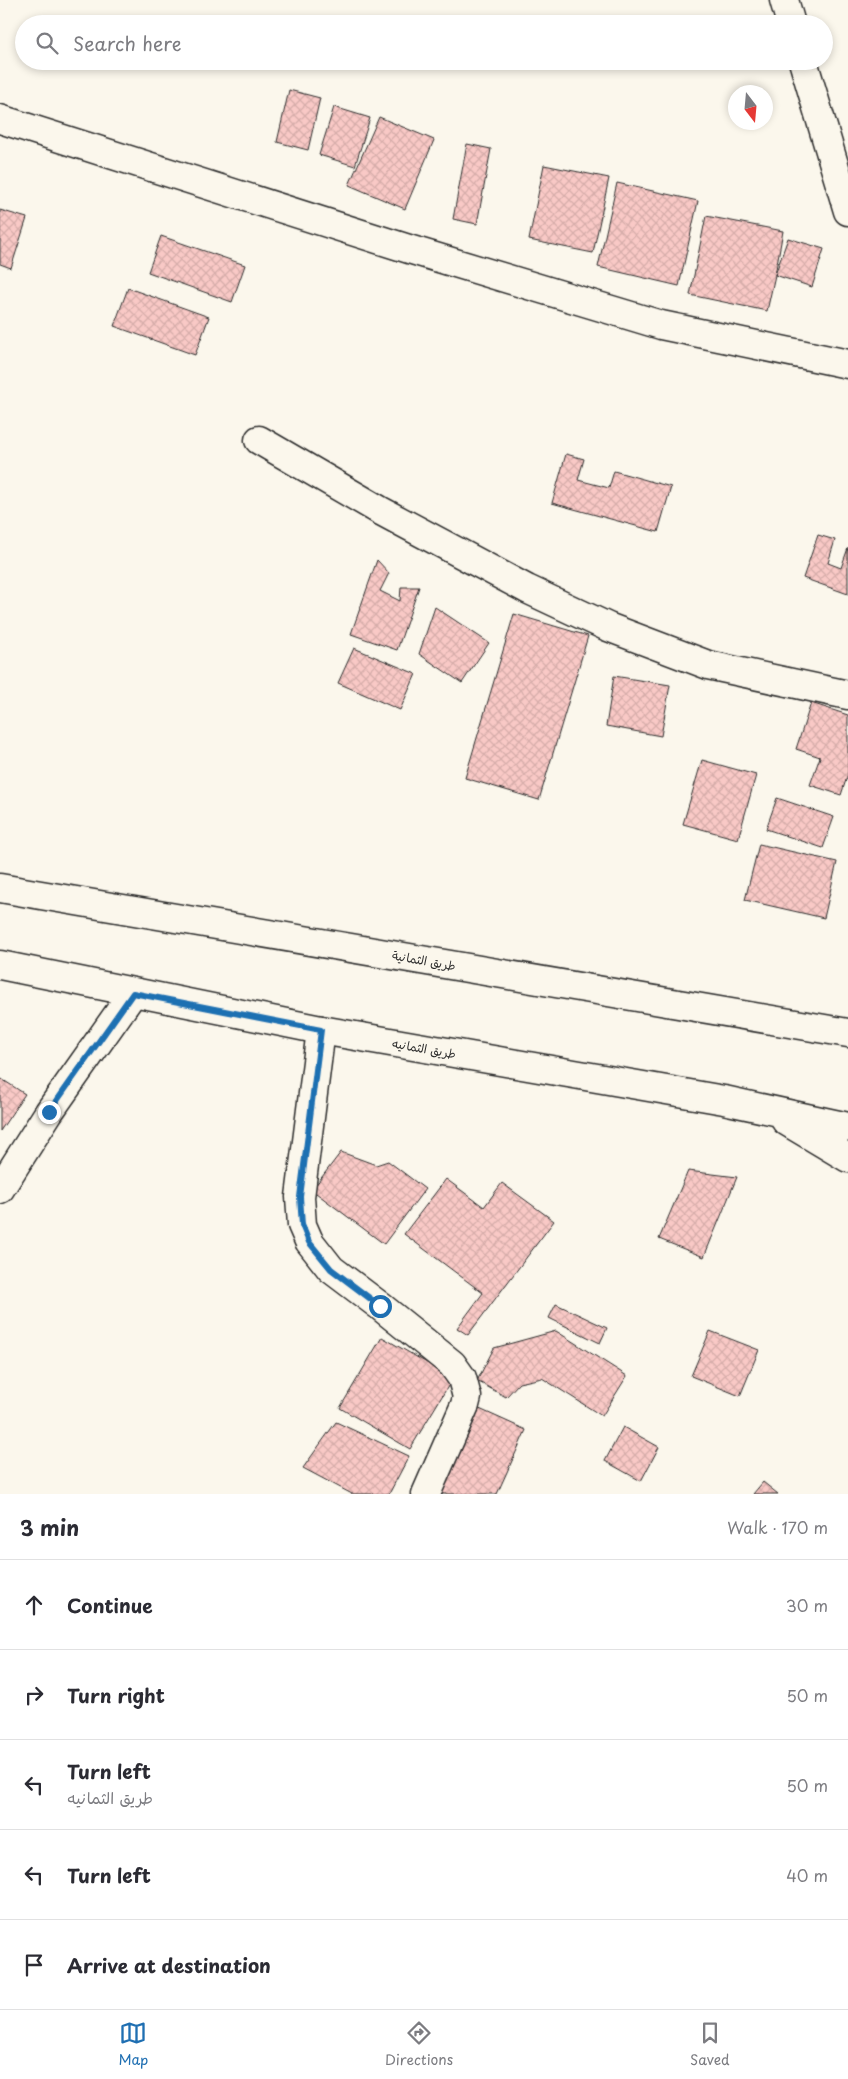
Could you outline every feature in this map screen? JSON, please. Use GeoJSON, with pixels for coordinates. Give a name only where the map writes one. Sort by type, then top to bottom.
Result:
{"type":"FeatureCollection","features":[{"type":"Feature","properties":{"kind":"street"},"geometry":{"type":"LineString","coordinates":[[784,0],[788,15]]}},
{"type":"Feature","properties":{"kind":"street"},"geometry":{"type":"LineString","coordinates":[[806,70],[848,211]]}},
{"type":"Feature","properties":{"kind":"street"},"geometry":{"type":"LineString","coordinates":[[0,119],[403,247],[661,325],[848,364]]}},
{"type":"Feature","properties":{"kind":"street"},"geometry":{"type":"LineString","coordinates":[[259,440],[424,534],[527,589],[608,627],[708,664],[848,696]]}},
{"type":"Feature","properties":{"kind":"street","name":"طريق الثمانية"},"geometry":{"type":"LineString","coordinates":[[0,888],[848,1033]]}},
{"type":"Feature","properties":{"kind":"street","name":"طريق الثمانيه"},"geometry":{"type":"LineString","coordinates":[[0,965],[321,1030],[724,1100],[770,1112],[848,1127]]}},
{"type":"Feature","properties":{"kind":"street"},"geometry":{"type":"LineString","coordinates":[[0,1189],[49,1112],[133,993]]}},
{"type":"Feature","properties":{"kind":"street"},"geometry":{"type":"LineString","coordinates":[[797,1024],[848,1014]]}},
{"type":"Feature","properties":{"kind":"street"},"geometry":{"type":"LineString","coordinates":[[321,1030],[300,1197],[302,1225],[309,1242],[331,1269],[452,1364],[462,1378],[466,1397],[465,1405],[426,1494]]}},
{"type":"Feature","properties":{"kind":"street"},"geometry":{"type":"LineString","coordinates":[[770,1112],[848,1158]]}},
{"type":"Feature","properties":{"kind":"building"},"geometry":{"type":"Polygon","coordinates":[[[289,90],[320,98],[308,150],[277,142],[289,90]]]}},
{"type":"Feature","properties":{"kind":"building"},"geometry":{"type":"Polygon","coordinates":[[[334,107],[370,118],[355,166],[319,155],[334,107]]]}},
{"type":"Feature","properties":{"kind":"building"},"geometry":{"type":"Polygon","coordinates":[[[379,117],[434,140],[405,209],[349,185],[379,117]]]}},
{"type":"Feature","properties":{"kind":"building"},"geometry":{"type":"Polygon","coordinates":[[[467,144],[491,149],[477,224],[453,219],[467,144]]]}},
{"type":"Feature","properties":{"kind":"building"},"geometry":{"type":"Polygon","coordinates":[[[544,165],[609,178],[593,253],[529,240],[544,165]]]}},
{"type":"Feature","properties":{"kind":"building"},"geometry":{"type":"Polygon","coordinates":[[[617,183],[698,201],[679,286],[598,267],[617,183]]]}},
{"type":"Feature","properties":{"kind":"building"},"geometry":{"type":"Polygon","coordinates":[[[0,210],[27,218],[11,268],[0,264],[0,210]]]}},
{"type":"Feature","properties":{"kind":"building"},"geometry":{"type":"Polygon","coordinates":[[[706,216],[783,231],[767,311],[690,295],[706,216]]]}},
{"type":"Feature","properties":{"kind":"building"},"geometry":{"type":"Polygon","coordinates":[[[161,236],[245,265],[232,302],[148,272],[161,236]]]}},
{"type":"Feature","properties":{"kind":"building"},"geometry":{"type":"Polygon","coordinates":[[[788,238],[824,249],[812,287],[775,275],[788,238]]]}},
{"type":"Feature","properties":{"kind":"building"},"geometry":{"type":"Polygon","coordinates":[[[128,288],[209,317],[195,355],[114,326],[128,288]]]}},
{"type":"Feature","properties":{"kind":"building"},"geometry":{"type":"Polygon","coordinates":[[[566,454],[584,459],[578,480],[609,488],[614,471],[671,487],[658,532],[552,503],[566,454]]]}},
{"type":"Feature","properties":{"kind":"building"},"geometry":{"type":"Polygon","coordinates":[[[818,535],[835,540],[828,563],[841,568],[848,548],[848,594],[803,578],[818,535]]]}},
{"type":"Feature","properties":{"kind":"building"},"geometry":{"type":"Polygon","coordinates":[[[377,560],[389,573],[380,591],[400,601],[401,587],[419,587],[397,650],[351,634],[377,560]]]}},
{"type":"Feature","properties":{"kind":"building"},"geometry":{"type":"Polygon","coordinates":[[[435,607],[489,643],[462,683],[419,654],[435,607]]]}},
{"type":"Feature","properties":{"kind":"building"},"geometry":{"type":"Polygon","coordinates":[[[514,614],[588,636],[539,800],[465,778],[514,614]]]}},
{"type":"Feature","properties":{"kind":"building"},"geometry":{"type":"Polygon","coordinates":[[[354,648],[416,674],[400,710],[338,683],[354,648]]]}},
{"type":"Feature","properties":{"kind":"building"},"geometry":{"type":"Polygon","coordinates":[[[614,676],[670,685],[661,736],[606,726],[614,676]]]}},
{"type":"Feature","properties":{"kind":"building"},"geometry":{"type":"Polygon","coordinates":[[[811,703],[848,715],[848,774],[841,795],[810,785],[820,757],[796,749],[811,703]]]}},
{"type":"Feature","properties":{"kind":"building"},"geometry":{"type":"Polygon","coordinates":[[[702,760],[756,775],[738,839],[683,824],[702,760]]]}},
{"type":"Feature","properties":{"kind":"building"},"geometry":{"type":"Polygon","coordinates":[[[777,798],[834,817],[823,848],[766,829],[777,798]]]}},
{"type":"Feature","properties":{"kind":"building"},"geometry":{"type":"Polygon","coordinates":[[[759,844],[837,862],[824,918],[745,900],[759,844]]]}},
{"type":"Feature","properties":{"kind":"building"},"geometry":{"type":"Polygon","coordinates":[[[0,1078],[25,1094],[0,1131],[0,1078]]]}},
{"type":"Feature","properties":{"kind":"building"},"geometry":{"type":"Polygon","coordinates":[[[341,1152],[376,1165],[388,1161],[425,1189],[384,1244],[312,1190],[341,1152]]]}},
{"type":"Feature","properties":{"kind":"building"},"geometry":{"type":"Polygon","coordinates":[[[688,1171],[737,1177],[704,1257],[659,1239],[688,1171]]]}},
{"type":"Feature","properties":{"kind":"building"},"geometry":{"type":"Polygon","coordinates":[[[446,1179],[484,1207],[502,1183],[554,1221],[468,1335],[457,1328],[483,1293],[404,1234],[446,1179]]]}},
{"type":"Feature","properties":{"kind":"building"},"geometry":{"type":"Polygon","coordinates":[[[556,1304],[607,1328],[600,1343],[549,1318],[556,1304]]]}},
{"type":"Feature","properties":{"kind":"building"},"geometry":{"type":"Polygon","coordinates":[[[556,1331],[627,1376],[602,1416],[542,1378],[519,1383],[506,1397],[477,1381],[494,1348],[556,1331]]]}},
{"type":"Feature","properties":{"kind":"building"},"geometry":{"type":"Polygon","coordinates":[[[710,1331],[759,1350],[740,1396],[691,1376],[710,1331]]]}},
{"type":"Feature","properties":{"kind":"building"},"geometry":{"type":"Polygon","coordinates":[[[382,1337],[453,1378],[410,1449],[340,1408],[382,1337]]]}},
{"type":"Feature","properties":{"kind":"building"},"geometry":{"type":"Polygon","coordinates":[[[475,1407],[526,1430],[497,1494],[436,1494],[475,1407]]]}},
{"type":"Feature","properties":{"kind":"building"},"geometry":{"type":"Polygon","coordinates":[[[336,1422],[409,1456],[389,1494],[352,1494],[303,1468],[336,1422]]]}},
{"type":"Feature","properties":{"kind":"building"},"geometry":{"type":"Polygon","coordinates":[[[623,1427],[659,1447],[641,1481],[605,1461],[623,1427]]]}},
{"type":"Feature","properties":{"kind":"building"},"geometry":{"type":"Polygon","coordinates":[[[763,1482],[778,1494],[753,1494],[763,1482]]]}},
{"type":"Feature","properties":{"kind":"route"},"geometry":{"type":"LineString","coordinates":[[49,1112],[133,993],[321,1030],[300,1197],[302,1225],[309,1242],[331,1269],[380,1306]]}}]}
